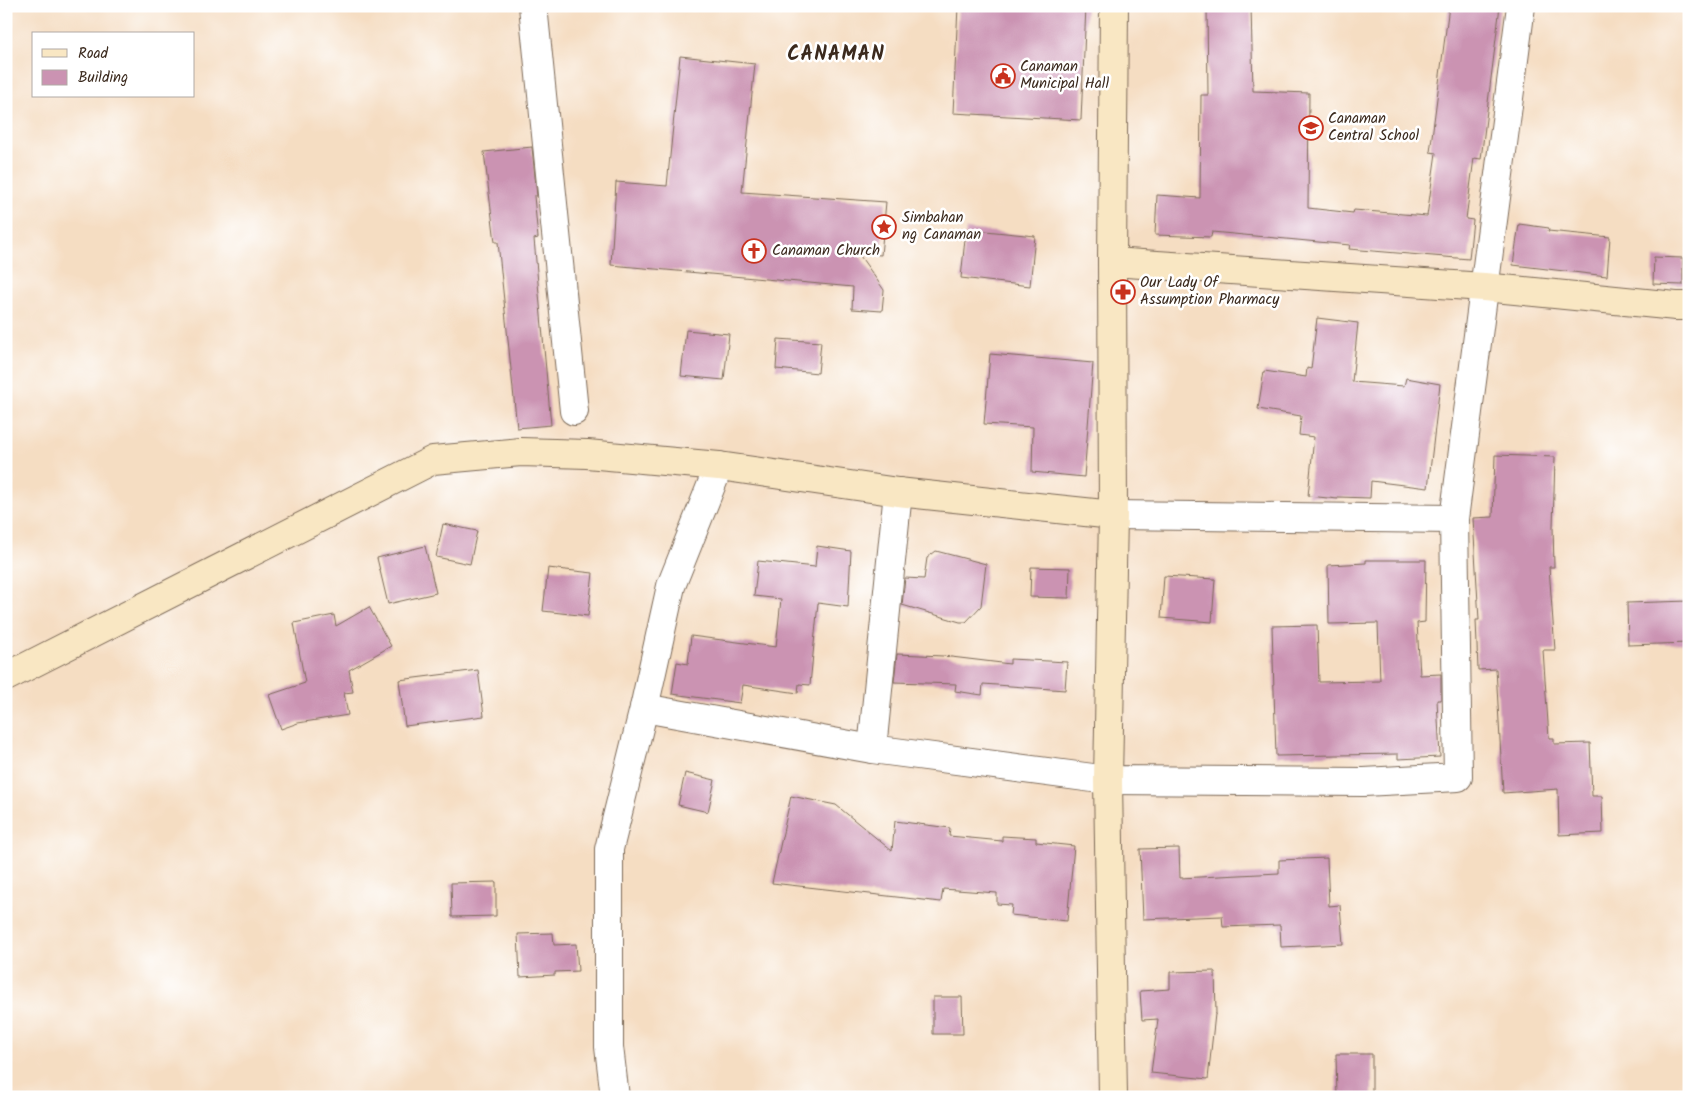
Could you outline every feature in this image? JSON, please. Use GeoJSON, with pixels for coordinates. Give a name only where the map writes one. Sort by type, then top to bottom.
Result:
{"type":"FeatureCollection","features":[{"type":"Feature","properties":{"kind":"street"},"geometry":{"type":"LineString","coordinates":[[534,6],[574,411]]}},
{"type":"Feature","properties":{"kind":"street"},"geometry":{"type":"LineString","coordinates":[[1113,1097],[1108,780],[1113,514],[1114,6]]}},
{"type":"Feature","properties":{"kind":"street"},"geometry":{"type":"LineString","coordinates":[[644,708],[872,749],[1108,780],[1364,782],[1458,777],[1454,518],[1521,6]]}},
{"type":"Feature","properties":{"kind":"street"},"geometry":{"type":"LineString","coordinates":[[1112,262],[1484,287],[1689,306]]}},
{"type":"Feature","properties":{"kind":"street"},"geometry":{"type":"LineString","coordinates":[[6,677],[433,460],[521,452],[578,453],[720,466],[898,492],[1113,514],[1454,518]]}},
{"type":"Feature","properties":{"kind":"street"},"geometry":{"type":"LineString","coordinates":[[615,1097],[609,1047],[609,849],[644,708],[670,586],[720,466]]}},
{"type":"Feature","properties":{"kind":"street"},"geometry":{"type":"LineString","coordinates":[[872,749],[898,492]]}},
{"type":"Feature","properties":{"kind":"building"},"geometry":{"type":"Polygon","coordinates":[[[958,6],[1086,6],[1081,120],[953,113],[958,6]]]}},
{"type":"Feature","properties":{"kind":"building"},"geometry":{"type":"Polygon","coordinates":[[[1207,6],[1251,6],[1253,91],[1309,93],[1308,208],[1353,213],[1354,210],[1427,216],[1436,153],[1430,152],[1449,6],[1500,6],[1481,159],[1474,158],[1466,219],[1473,220],[1469,259],[1349,249],[1350,245],[1212,232],[1211,237],[1155,235],[1157,195],[1200,198],[1201,95],[1208,95],[1207,6]]]}},
{"type":"Feature","properties":{"kind":"building","name":"Canaman Church"},"geometry":{"type":"Polygon","coordinates":[[[680,56],[755,64],[742,192],[886,202],[881,255],[858,253],[884,290],[882,311],[852,309],[853,287],[611,265],[616,182],[667,186],[680,56]]]}},
{"type":"Feature","properties":{"kind":"building"},"geometry":{"type":"Polygon","coordinates":[[[532,147],[537,196],[534,196],[538,238],[534,239],[551,425],[517,428],[498,242],[495,242],[484,152],[532,147]]]}},
{"type":"Feature","properties":{"kind":"building"},"geometry":{"type":"Polygon","coordinates":[[[1519,224],[1549,228],[1548,231],[1610,237],[1607,276],[1513,265],[1519,224]]]}},
{"type":"Feature","properties":{"kind":"building"},"geometry":{"type":"Polygon","coordinates":[[[966,229],[1035,236],[1030,286],[961,278],[966,229]]]}},
{"type":"Feature","properties":{"kind":"building"},"geometry":{"type":"Polygon","coordinates":[[[1654,257],[1683,258],[1683,285],[1653,284],[1654,257]]]}},
{"type":"Feature","properties":{"kind":"building"},"geometry":{"type":"Polygon","coordinates":[[[1317,318],[1358,323],[1352,382],[1404,386],[1406,378],[1440,384],[1428,488],[1371,481],[1370,498],[1338,497],[1338,499],[1308,496],[1314,437],[1299,435],[1301,416],[1258,409],[1264,371],[1306,377],[1307,368],[1311,369],[1317,318]]]}},
{"type":"Feature","properties":{"kind":"building"},"geometry":{"type":"Polygon","coordinates":[[[686,330],[729,334],[724,380],[681,376],[686,330]]]}},
{"type":"Feature","properties":{"kind":"building"},"geometry":{"type":"Polygon","coordinates":[[[778,339],[821,342],[818,373],[776,369],[778,339]]]}},
{"type":"Feature","properties":{"kind":"building"},"geometry":{"type":"Polygon","coordinates":[[[990,354],[1093,363],[1084,477],[1032,472],[1033,427],[984,424],[990,354]]]}},
{"type":"Feature","properties":{"kind":"building"},"geometry":{"type":"Polygon","coordinates":[[[1495,455],[1555,457],[1554,567],[1549,567],[1555,650],[1543,650],[1549,738],[1554,738],[1554,744],[1590,743],[1592,796],[1602,796],[1603,833],[1559,835],[1558,789],[1503,793],[1496,669],[1478,670],[1476,620],[1479,620],[1473,518],[1493,517],[1495,455]]]}},
{"type":"Feature","properties":{"kind":"building"},"geometry":{"type":"Polygon","coordinates":[[[443,524],[477,531],[470,564],[436,557],[443,524]]]}},
{"type":"Feature","properties":{"kind":"building"},"geometry":{"type":"Polygon","coordinates":[[[425,546],[436,593],[388,604],[377,558],[425,546]]]}},
{"type":"Feature","properties":{"kind":"building"},"geometry":{"type":"Polygon","coordinates":[[[817,546],[851,551],[848,607],[818,603],[810,685],[799,684],[798,693],[743,685],[740,703],[672,694],[677,662],[688,664],[691,636],[776,647],[781,599],[754,596],[758,561],[815,567],[817,546]]]}},
{"type":"Feature","properties":{"kind":"building"},"geometry":{"type":"Polygon","coordinates":[[[936,551],[986,564],[981,606],[966,622],[960,622],[902,605],[905,578],[924,579],[927,558],[936,551]]]}},
{"type":"Feature","properties":{"kind":"building"},"geometry":{"type":"Polygon","coordinates":[[[1366,560],[1426,560],[1425,622],[1417,623],[1420,675],[1441,674],[1441,700],[1437,700],[1440,757],[1398,759],[1398,754],[1276,756],[1272,626],[1317,625],[1319,682],[1380,681],[1378,623],[1329,624],[1328,565],[1366,563],[1366,560]]]}},
{"type":"Feature","properties":{"kind":"building"},"geometry":{"type":"Polygon","coordinates":[[[1031,567],[1070,568],[1069,598],[1030,597],[1031,567]]]}},
{"type":"Feature","properties":{"kind":"building"},"geometry":{"type":"Polygon","coordinates":[[[548,568],[593,573],[588,616],[543,611],[548,568]]]}},
{"type":"Feature","properties":{"kind":"building"},"geometry":{"type":"Polygon","coordinates":[[[1164,576],[1215,579],[1212,622],[1161,618],[1164,576]]]}},
{"type":"Feature","properties":{"kind":"building"},"geometry":{"type":"Polygon","coordinates":[[[1689,601],[1689,643],[1628,645],[1627,603],[1689,601]]]}},
{"type":"Feature","properties":{"kind":"building"},"geometry":{"type":"Polygon","coordinates":[[[369,607],[391,646],[349,670],[353,692],[344,693],[348,715],[298,723],[281,729],[269,695],[305,683],[294,623],[334,615],[336,626],[369,607]]]}},
{"type":"Feature","properties":{"kind":"building"},"geometry":{"type":"Polygon","coordinates":[[[897,654],[943,656],[1010,664],[1010,659],[1067,662],[1065,690],[983,684],[982,695],[955,691],[956,684],[894,682],[897,654]]]}},
{"type":"Feature","properties":{"kind":"building"},"geometry":{"type":"Polygon","coordinates":[[[478,670],[484,716],[405,726],[399,680],[478,670]]]}},
{"type":"Feature","properties":{"kind":"building"},"geometry":{"type":"Polygon","coordinates":[[[685,773],[715,780],[708,812],[678,805],[685,773]]]}},
{"type":"Feature","properties":{"kind":"building"},"geometry":{"type":"Polygon","coordinates":[[[791,796],[836,805],[892,851],[895,821],[950,828],[949,836],[1002,841],[1002,836],[1036,838],[1036,842],[1074,846],[1067,921],[1011,915],[1012,905],[997,904],[997,893],[943,889],[941,902],[772,883],[791,796]]]}},
{"type":"Feature","properties":{"kind":"building"},"geometry":{"type":"Polygon","coordinates":[[[1179,848],[1180,878],[1279,873],[1279,860],[1327,858],[1329,906],[1340,905],[1343,944],[1281,947],[1280,925],[1223,927],[1222,916],[1143,919],[1140,849],[1179,848]]]}},
{"type":"Feature","properties":{"kind":"building"},"geometry":{"type":"Polygon","coordinates":[[[496,882],[496,916],[452,917],[451,883],[496,882]]]}},
{"type":"Feature","properties":{"kind":"building"},"geometry":{"type":"Polygon","coordinates":[[[553,933],[554,945],[576,944],[578,971],[555,972],[555,975],[520,977],[518,934],[553,933]]]}},
{"type":"Feature","properties":{"kind":"building"},"geometry":{"type":"Polygon","coordinates":[[[1215,971],[1216,1014],[1208,1079],[1151,1073],[1158,1019],[1142,1020],[1140,991],[1170,989],[1170,972],[1215,971]]]}},
{"type":"Feature","properties":{"kind":"building"},"geometry":{"type":"Polygon","coordinates":[[[933,997],[962,997],[963,1034],[933,1034],[933,997]]]}},
{"type":"Feature","properties":{"kind":"building"},"geometry":{"type":"Polygon","coordinates":[[[1336,1054],[1372,1054],[1372,1097],[1337,1097],[1336,1054]]]}},
{"type":"Feature","properties":{"kind":"place","name":"Canaman Municipal Hall"},"geometry":{"type":"Point","coordinates":[1003,76]}},
{"type":"Feature","properties":{"kind":"place","name":"Canaman Central School"},"geometry":{"type":"Point","coordinates":[1311,128]}},
{"type":"Feature","properties":{"kind":"place","name":"Simbahan ng Canaman"},"geometry":{"type":"Point","coordinates":[884,227]}},
{"type":"Feature","properties":{"kind":"place","name":"Canaman Church"},"geometry":{"type":"Point","coordinates":[754,251]}},
{"type":"Feature","properties":{"kind":"place","name":"Our Lady Of Assumption Pharmacy"},"geometry":{"type":"Point","coordinates":[1123,292]}},
{"type":"Feature","properties":{"kind":"district","name":"CANAMAN"},"geometry":{"type":"Point","coordinates":[836,55]}}]}
